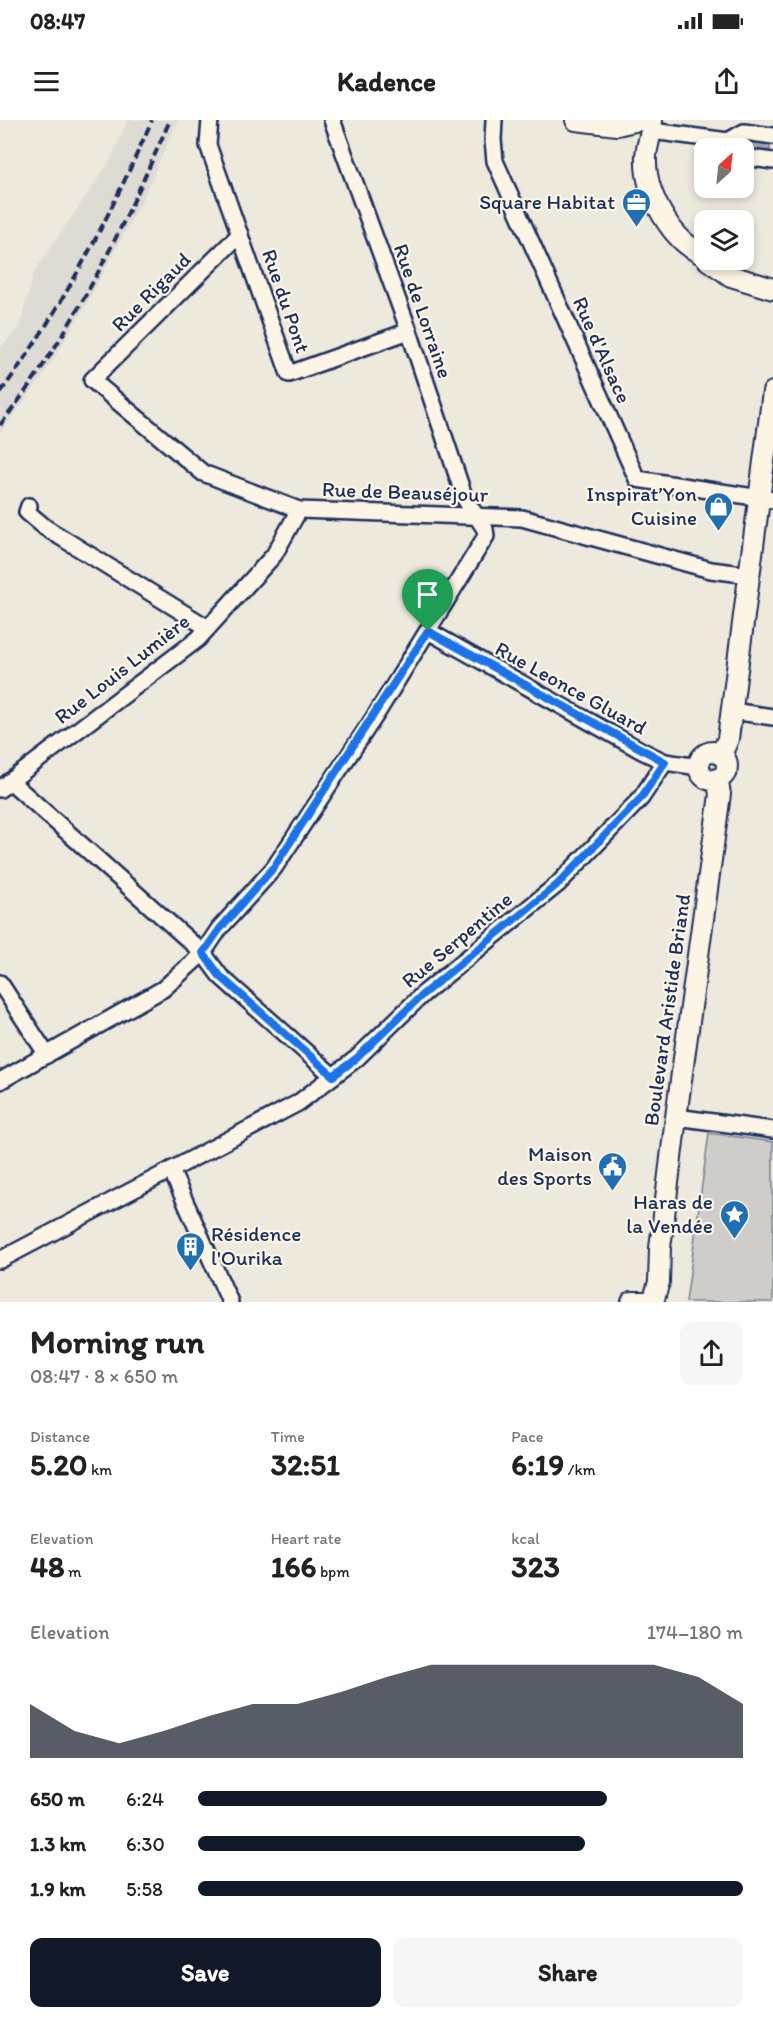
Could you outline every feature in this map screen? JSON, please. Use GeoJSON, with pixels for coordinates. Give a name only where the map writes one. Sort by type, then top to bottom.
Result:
{"type":"FeatureCollection","features":[{"type":"Feature","properties":{"kind":"main road"},"geometry":{"type":"LineString","coordinates":[[576,120],[616,125],[648,124],[647,174],[656,200],[675,233],[694,248]]}},
{"type":"Feature","properties":{"kind":"main road"},"geometry":{"type":"LineString","coordinates":[[616,125],[634,138],[646,156]]}},
{"type":"Feature","properties":{"kind":"main road"},"geometry":{"type":"LineString","coordinates":[[723,270],[731,276],[773,289]]}},
{"type":"Feature","properties":{"kind":"main road"},"geometry":{"type":"LineString","coordinates":[[750,270],[773,277]]}},
{"type":"Feature","properties":{"kind":"main road","name":"Boulevard Aristide Briand"},"geometry":{"type":"LineString","coordinates":[[643,1302],[660,1248],[720,794],[717,779],[726,771],[725,759],[721,754],[728,739],[750,575],[767,499],[773,392]]}},
{"type":"Feature","properties":{"kind":"main road"},"geometry":{"type":"LineString","coordinates":[[717,779],[703,775],[699,767],[705,754],[721,754]]}},
{"type":"Feature","properties":{"kind":"street","name":"Rue du Pont"},"geometry":{"type":"LineString","coordinates":[[210,120],[208,145],[289,374],[410,332]]}},
{"type":"Feature","properties":{"kind":"street","name":"Rue de Lorraine"},"geometry":{"type":"LineString","coordinates":[[332,120],[410,332],[465,499],[477,515],[486,536],[428,631]]}},
{"type":"Feature","properties":{"kind":"street","name":"Rue d'Alsace"},"geometry":{"type":"LineString","coordinates":[[494,120],[495,161],[637,479],[767,499]]}},
{"type":"Feature","properties":{"kind":"street"},"geometry":{"type":"LineString","coordinates":[[648,124],[703,138]]}},
{"type":"Feature","properties":{"kind":"street"},"geometry":{"type":"LineString","coordinates":[[738,138],[744,132],[773,136]]}},
{"type":"Feature","properties":{"kind":"street"},"geometry":{"type":"LineString","coordinates":[[754,158],[773,161]]}},
{"type":"Feature","properties":{"kind":"street","name":"Rue Rigaud"},"geometry":{"type":"LineString","coordinates":[[92,380],[240,234]]}},
{"type":"Feature","properties":{"kind":"street","name":"Rue de Beauséjour"},"geometry":{"type":"LineString","coordinates":[[92,380],[203,473],[299,510],[522,518],[726,573],[750,575]]}},
{"type":"Feature","properties":{"kind":"street"},"geometry":{"type":"LineString","coordinates":[[29,506],[27,512],[46,528],[208,628]]}},
{"type":"Feature","properties":{"kind":"street","name":"Rue Louis Lumière"},"geometry":{"type":"LineString","coordinates":[[5,785],[171,661],[208,628],[274,555],[299,510]]}},
{"type":"Feature","properties":{"kind":"street"},"geometry":{"type":"LineString","coordinates":[[0,1081],[163,989],[203,953],[219,930],[274,867],[428,631]]}},
{"type":"Feature","properties":{"kind":"street","name":"Rue Leonce Gluard"},"geometry":{"type":"LineString","coordinates":[[428,631],[665,762],[699,767]]}},
{"type":"Feature","properties":{"kind":"street"},"geometry":{"type":"LineString","coordinates":[[732,711],[773,717]]}},
{"type":"Feature","properties":{"kind":"street","name":"Rue Serpentine"},"geometry":{"type":"LineString","coordinates":[[0,1260],[298,1103],[357,1058],[423,994],[558,884],[641,798],[665,762]]}},
{"type":"Feature","properties":{"kind":"street"},"geometry":{"type":"LineString","coordinates":[[5,785],[203,953],[220,976],[333,1076]]}},
{"type":"Feature","properties":{"kind":"street"},"geometry":{"type":"LineString","coordinates":[[0,983],[47,1055]]}},
{"type":"Feature","properties":{"kind":"street"},"geometry":{"type":"LineString","coordinates":[[676,1117],[773,1130]]}},
{"type":"Feature","properties":{"kind":"street"},"geometry":{"type":"LineString","coordinates":[[171,1170],[230,1302]]}},
{"type":"Feature","properties":{"kind":"shaded area"},"geometry":{"type":"Polygon","coordinates":[[[128,120],[178,120],[142,200],[86,305],[41,379],[0,433],[0,349],[19,327],[34,272],[110,161],[128,120]]]}},
{"type":"Feature","properties":{"kind":"shaded area"},"geometry":{"type":"Polygon","coordinates":[[[754,138],[771,141],[769,156],[754,154],[754,138]]]}},
{"type":"Feature","properties":{"kind":"shaded area","name":"Haras de la Vendée"},"geometry":{"type":"Polygon","coordinates":[[[709,1133],[773,1142],[773,1302],[686,1302],[709,1133]]]}},
{"type":"Feature","properties":{"kind":"railway"},"geometry":{"type":"LineString","coordinates":[[0,393],[23,361],[84,261],[152,120]]}},
{"type":"Feature","properties":{"kind":"railway"},"geometry":{"type":"LineString","coordinates":[[0,425],[51,354],[95,278],[170,120]]}},
{"type":"Feature","properties":{"kind":"place","name":"Square Habitat"},"geometry":{"type":"Point","coordinates":[636,228]}},
{"type":"Feature","properties":{"kind":"place","name":"Inspirat’Yon Cuisine"},"geometry":{"type":"Point","coordinates":[718,532]}},
{"type":"Feature","properties":{"kind":"place","name":"Maison des Sports"},"geometry":{"type":"Point","coordinates":[613,1192]}},
{"type":"Feature","properties":{"kind":"place","name":"Haras de la Vendée"},"geometry":{"type":"Point","coordinates":[734,1240]}},
{"type":"Feature","properties":{"kind":"place","name":"Résidence l'Ourika"},"geometry":{"type":"Point","coordinates":[190,1272]}},
{"type":"Feature","properties":{"kind":"route"},"geometry":{"type":"LineString","coordinates":[[428,631],[665,762],[659,775],[641,798],[558,884],[423,994],[357,1058],[333,1076],[220,976],[203,953],[219,930],[274,867],[377,713],[428,631]]}}]}
